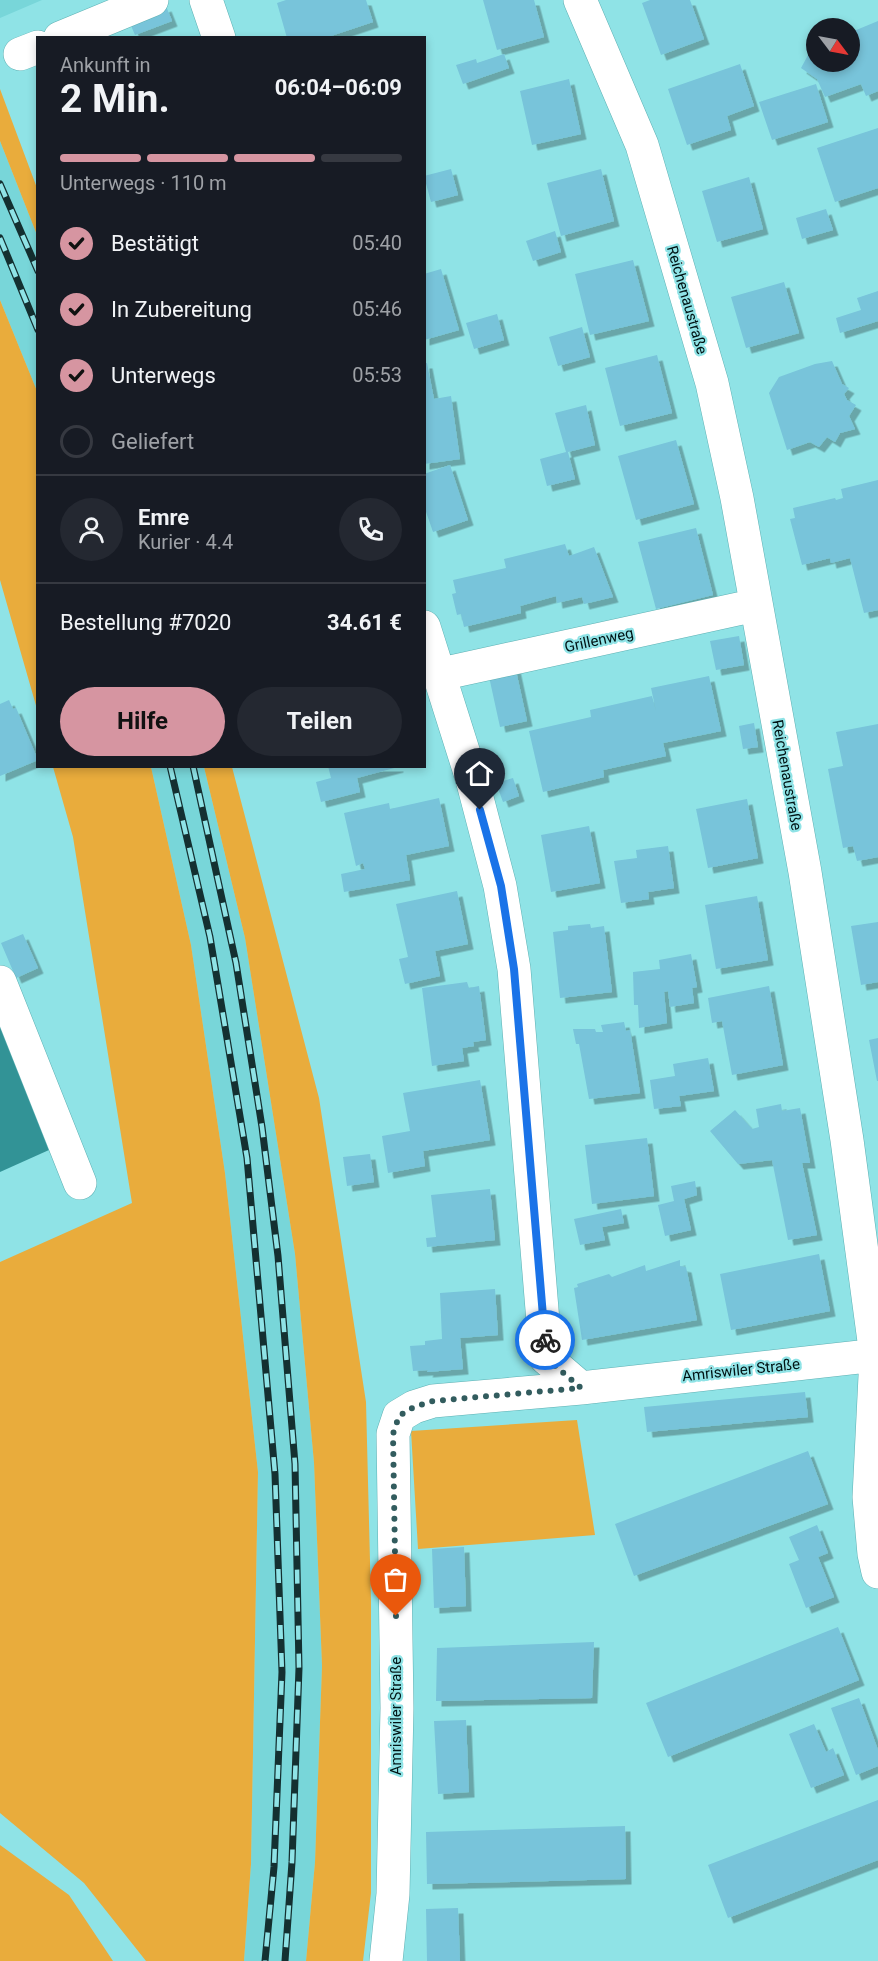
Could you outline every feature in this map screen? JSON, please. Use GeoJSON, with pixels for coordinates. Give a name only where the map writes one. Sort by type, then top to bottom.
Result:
{"type":"FeatureCollection","features":[{"type":"Feature","properties":{"kind":"street"},"geometry":{"type":"LineString","coordinates":[[65,36],[152,0]]}},
{"type":"Feature","properties":{"kind":"street"},"geometry":{"type":"LineString","coordinates":[[206,0],[218,36]]}},
{"type":"Feature","properties":{"kind":"street","name":"Reichenaustraße"},"geometry":{"type":"LineString","coordinates":[[580,0],[642,145],[712,383],[737,498],[805,872],[848,1140],[877,1355],[869,1497],[874,1554],[878,1572]]}},
{"type":"Feature","properties":{"kind":"street","name":"Grillenweg"},"geometry":{"type":"LineString","coordinates":[[441,674],[756,605]]}},
{"type":"Feature","properties":{"kind":"street"},"geometry":{"type":"LineString","coordinates":[[426,633],[441,674],[501,886],[514,969],[546,1358],[581,1388]]}},
{"type":"Feature","properties":{"kind":"street"},"geometry":{"type":"LineString","coordinates":[[0,982],[80,1183]]}},
{"type":"Feature","properties":{"kind":"street","name":"Amriswiler Straße"},"geometry":{"type":"LineString","coordinates":[[386,1961],[393,1894],[397,1708],[393,1434],[399,1416],[414,1407],[433,1401],[581,1388],[877,1355]]}},
{"type":"Feature","properties":{"kind":"shaded area"},"geometry":{"type":"Polygon","coordinates":[[[0,0],[42,0],[0,18],[0,0]]]}},
{"type":"Feature","properties":{"kind":"shaded area"},"geometry":{"type":"Polygon","coordinates":[[[0,89],[36,185],[36,232],[0,141],[0,89]]]}},
{"type":"Feature","properties":{"kind":"shaded area"},"geometry":{"type":"Polygon","coordinates":[[[0,141],[36,232],[36,389],[0,300],[0,141]]]}},
{"type":"Feature","properties":{"kind":"shaded area"},"geometry":{"type":"Polygon","coordinates":[[[0,300],[36,389],[36,706],[0,580],[0,300]]]}},
{"type":"Feature","properties":{"kind":"shaded area"},"geometry":{"type":"Polygon","coordinates":[[[53,768],[151,768],[191,945],[225,1173],[258,1472],[251,1864],[244,1961],[146,1961],[84,1883],[0,1813],[0,1262],[132,1203],[73,837],[53,768]]]}},
{"type":"Feature","properties":{"kind":"shaded area"},"geometry":{"type":"Polygon","coordinates":[[[151,768],[204,768],[245,938],[295,1254],[314,1463],[322,1666],[315,1862],[306,1961],[244,1961],[251,1864],[258,1472],[225,1173],[191,945],[151,768]]]}},
{"type":"Feature","properties":{"kind":"shaded area"},"geometry":{"type":"Polygon","coordinates":[[[204,768],[232,768],[319,1098],[366,1402],[371,1601],[371,1893],[363,1961],[306,1961],[315,1862],[322,1666],[314,1463],[295,1254],[245,938],[204,768]]]}},
{"type":"Feature","properties":{"kind":"shaded area"},"geometry":{"type":"Polygon","coordinates":[[[0,1025],[49,1150],[0,1172],[0,1025]]]}},
{"type":"Feature","properties":{"kind":"shaded area"},"geometry":{"type":"Polygon","coordinates":[[[577,1420],[595,1535],[418,1549],[411,1431],[577,1420]]]}},
{"type":"Feature","properties":{"kind":"shaded area"},"geometry":{"type":"Polygon","coordinates":[[[0,1845],[69,1895],[113,1961],[0,1961],[0,1845]]]}},
{"type":"Feature","properties":{"kind":"building"},"geometry":{"type":"Polygon","coordinates":[[[286,0],[366,0],[373,22],[331,36],[286,36],[277,3],[286,0]]]}},
{"type":"Feature","properties":{"kind":"building"},"geometry":{"type":"Polygon","coordinates":[[[483,0],[534,0],[544,37],[497,50],[483,0]]]}},
{"type":"Feature","properties":{"kind":"building"},"geometry":{"type":"Polygon","coordinates":[[[650,0],[690,0],[704,39],[661,55],[642,3],[650,0]]]}},
{"type":"Feature","properties":{"kind":"building"},"geometry":{"type":"Polygon","coordinates":[[[166,6],[172,21],[135,35],[129,21],[166,6]]]}},
{"type":"Feature","properties":{"kind":"building"},"geometry":{"type":"Polygon","coordinates":[[[878,21],[878,91],[866,96],[861,84],[825,97],[817,79],[807,72],[860,72],[860,28],[878,21]]]}},
{"type":"Feature","properties":{"kind":"building"},"geometry":{"type":"Polygon","coordinates":[[[504,54],[509,68],[463,84],[456,65],[476,59],[477,63],[504,54]]]}},
{"type":"Feature","properties":{"kind":"building"},"geometry":{"type":"Polygon","coordinates":[[[806,59],[806,71],[801,68],[806,59]]]}},
{"type":"Feature","properties":{"kind":"building"},"geometry":{"type":"Polygon","coordinates":[[[740,64],[754,106],[727,116],[731,130],[687,145],[668,89],[740,64]]]}},
{"type":"Feature","properties":{"kind":"building"},"geometry":{"type":"Polygon","coordinates":[[[569,79],[581,134],[532,145],[520,91],[569,79]]]}},
{"type":"Feature","properties":{"kind":"building"},"geometry":{"type":"Polygon","coordinates":[[[816,84],[828,122],[772,140],[759,102],[816,84]]]}},
{"type":"Feature","properties":{"kind":"building"},"geometry":{"type":"Polygon","coordinates":[[[878,128],[878,188],[835,202],[817,148],[878,128]]]}},
{"type":"Feature","properties":{"kind":"building"},"geometry":{"type":"Polygon","coordinates":[[[451,169],[458,195],[431,202],[426,175],[451,169]]]}},
{"type":"Feature","properties":{"kind":"building"},"geometry":{"type":"Polygon","coordinates":[[[601,169],[614,221],[561,236],[547,183],[601,169]]]}},
{"type":"Feature","properties":{"kind":"building"},"geometry":{"type":"Polygon","coordinates":[[[749,177],[763,229],[717,242],[702,191],[749,177]]]}},
{"type":"Feature","properties":{"kind":"building"},"geometry":{"type":"Polygon","coordinates":[[[826,209],[833,230],[802,239],[796,218],[826,209]]]}},
{"type":"Feature","properties":{"kind":"building"},"geometry":{"type":"Polygon","coordinates":[[[555,231],[561,252],[533,261],[526,241],[555,231]]]}},
{"type":"Feature","properties":{"kind":"building"},"geometry":{"type":"Polygon","coordinates":[[[633,260],[649,321],[590,335],[575,274],[633,260]]]}},
{"type":"Feature","properties":{"kind":"building"},"geometry":{"type":"Polygon","coordinates":[[[441,269],[459,330],[426,339],[426,273],[441,269]]]}},
{"type":"Feature","properties":{"kind":"building"},"geometry":{"type":"Polygon","coordinates":[[[784,282],[799,333],[746,348],[731,297],[784,282]]]}},
{"type":"Feature","properties":{"kind":"building"},"geometry":{"type":"Polygon","coordinates":[[[878,291],[878,321],[840,333],[836,318],[861,310],[857,298],[878,291]]]}},
{"type":"Feature","properties":{"kind":"building"},"geometry":{"type":"Polygon","coordinates":[[[497,314],[504,340],[474,349],[466,323],[497,314]]]}},
{"type":"Feature","properties":{"kind":"building"},"geometry":{"type":"Polygon","coordinates":[[[582,327],[590,357],[558,366],[549,337],[582,327]]]}},
{"type":"Feature","properties":{"kind":"building"},"geometry":{"type":"Polygon","coordinates":[[[657,355],[672,413],[620,426],[605,368],[657,355]]]}},
{"type":"Feature","properties":{"kind":"building"},"geometry":{"type":"Polygon","coordinates":[[[832,361],[842,384],[849,388],[844,394],[847,400],[856,405],[849,416],[855,429],[840,433],[835,442],[827,437],[819,447],[810,442],[787,450],[769,393],[779,377],[815,364],[832,361]]]}},
{"type":"Feature","properties":{"kind":"building"},"geometry":{"type":"Polygon","coordinates":[[[426,363],[434,399],[451,396],[460,459],[426,464],[426,363]]]}},
{"type":"Feature","properties":{"kind":"building"},"geometry":{"type":"Polygon","coordinates":[[[586,405],[595,445],[568,452],[575,479],[547,486],[540,459],[566,452],[555,413],[586,405]]]}},
{"type":"Feature","properties":{"kind":"building"},"geometry":{"type":"Polygon","coordinates":[[[676,440],[694,504],[636,520],[618,456],[676,440]]]}},
{"type":"Feature","properties":{"kind":"building"},"geometry":{"type":"Polygon","coordinates":[[[450,465],[468,520],[433,532],[426,512],[426,473],[450,465]]]}},
{"type":"Feature","properties":{"kind":"building"},"geometry":{"type":"Polygon","coordinates":[[[878,480],[878,610],[864,613],[850,558],[831,563],[830,558],[802,565],[790,519],[795,518],[793,508],[843,498],[841,489],[878,480]]]}},
{"type":"Feature","properties":{"kind":"building"},"geometry":{"type":"Polygon","coordinates":[[[696,528],[713,595],[656,609],[638,542],[696,528]]]}},
{"type":"Feature","properties":{"kind":"building"},"geometry":{"type":"Polygon","coordinates":[[[565,544],[569,556],[594,547],[613,597],[584,604],[582,597],[557,603],[556,596],[520,606],[521,613],[464,627],[461,614],[457,615],[452,594],[456,593],[453,580],[506,568],[504,559],[565,544]]]}},
{"type":"Feature","properties":{"kind":"building"},"geometry":{"type":"Polygon","coordinates":[[[739,636],[744,665],[716,670],[710,641],[739,636]]]}},
{"type":"Feature","properties":{"kind":"building"},"geometry":{"type":"Polygon","coordinates":[[[515,666],[527,721],[500,727],[488,672],[515,666]]]}},
{"type":"Feature","properties":{"kind":"building"},"geometry":{"type":"Polygon","coordinates":[[[709,676],[721,731],[663,743],[666,756],[603,770],[604,777],[543,792],[529,731],[591,717],[590,710],[652,696],[656,711],[651,688],[709,676]]]}},
{"type":"Feature","properties":{"kind":"building"},"geometry":{"type":"Polygon","coordinates":[[[9,700],[13,709],[16,708],[36,755],[36,761],[0,776],[0,704],[9,700]]]}},
{"type":"Feature","properties":{"kind":"building"},"geometry":{"type":"Polygon","coordinates":[[[754,723],[758,747],[743,749],[739,726],[754,723]]]}},
{"type":"Feature","properties":{"kind":"building"},"geometry":{"type":"Polygon","coordinates":[[[878,724],[878,857],[857,861],[853,846],[843,848],[828,769],[843,766],[836,732],[878,724]]]}},
{"type":"Feature","properties":{"kind":"building"},"geometry":{"type":"Polygon","coordinates":[[[328,768],[394,768],[357,778],[360,792],[321,802],[316,782],[331,778],[328,768]]]}},
{"type":"Feature","properties":{"kind":"building"},"geometry":{"type":"Polygon","coordinates":[[[513,778],[519,796],[503,802],[496,783],[513,778]]]}},
{"type":"Feature","properties":{"kind":"building"},"geometry":{"type":"Polygon","coordinates":[[[439,798],[449,846],[406,855],[410,880],[344,892],[341,874],[365,869],[363,863],[356,866],[344,813],[389,803],[390,809],[439,798]]]}},
{"type":"Feature","properties":{"kind":"building"},"geometry":{"type":"Polygon","coordinates":[[[747,799],[758,858],[708,868],[696,809],[747,799]]]}},
{"type":"Feature","properties":{"kind":"building"},"geometry":{"type":"Polygon","coordinates":[[[589,826],[600,883],[551,892],[541,835],[589,826]]]}},
{"type":"Feature","properties":{"kind":"building"},"geometry":{"type":"Polygon","coordinates":[[[668,846],[674,888],[648,892],[649,899],[621,903],[614,861],[637,858],[636,850],[668,846]]]}},
{"type":"Feature","properties":{"kind":"building"},"geometry":{"type":"Polygon","coordinates":[[[457,891],[468,944],[435,951],[440,976],[405,984],[399,959],[408,957],[396,904],[457,891]]]}},
{"type":"Feature","properties":{"kind":"building"},"geometry":{"type":"Polygon","coordinates":[[[757,896],[768,960],[716,969],[705,905],[757,896]]]}},
{"type":"Feature","properties":{"kind":"building"},"geometry":{"type":"Polygon","coordinates":[[[878,922],[878,982],[861,985],[851,926],[878,922]]]}},
{"type":"Feature","properties":{"kind":"building"},"geometry":{"type":"Polygon","coordinates":[[[590,924],[591,928],[604,926],[612,992],[560,998],[553,932],[568,930],[568,926],[590,924]]]}},
{"type":"Feature","properties":{"kind":"building"},"geometry":{"type":"Polygon","coordinates":[[[23,934],[38,968],[16,978],[1,943],[23,934]]]}},
{"type":"Feature","properties":{"kind":"building"},"geometry":{"type":"Polygon","coordinates":[[[691,954],[697,987],[692,988],[694,1003],[670,1007],[668,991],[664,992],[667,1023],[639,1028],[638,1005],[634,1005],[633,972],[660,969],[659,960],[691,954]]]}},
{"type":"Feature","properties":{"kind":"building"},"geometry":{"type":"Polygon","coordinates":[[[467,982],[469,988],[479,986],[486,1040],[473,1042],[474,1046],[462,1048],[464,1061],[432,1066],[422,988],[467,982]]]}},
{"type":"Feature","properties":{"kind":"building"},"geometry":{"type":"Polygon","coordinates":[[[769,986],[783,1065],[732,1075],[722,1021],[712,1023],[708,998],[769,986]]]}},
{"type":"Feature","properties":{"kind":"building"},"geometry":{"type":"Polygon","coordinates":[[[624,1022],[626,1031],[630,1030],[640,1093],[589,1099],[579,1044],[576,1044],[573,1029],[595,1029],[596,1032],[603,1032],[601,1025],[624,1022]]]}},
{"type":"Feature","properties":{"kind":"building"},"geometry":{"type":"Polygon","coordinates":[[[878,1038],[878,1081],[877,1081],[869,1040],[878,1038]]]}},
{"type":"Feature","properties":{"kind":"building"},"geometry":{"type":"Polygon","coordinates":[[[708,1058],[714,1091],[679,1096],[681,1106],[654,1109],[650,1080],[675,1076],[673,1064],[708,1058]]]}},
{"type":"Feature","properties":{"kind":"building"},"geometry":{"type":"Polygon","coordinates":[[[480,1080],[490,1140],[423,1151],[425,1166],[388,1173],[382,1136],[410,1131],[403,1093],[480,1080]]]}},
{"type":"Feature","properties":{"kind":"building"},"geometry":{"type":"Polygon","coordinates":[[[781,1104],[782,1111],[800,1108],[810,1163],[802,1163],[817,1235],[788,1240],[772,1160],[738,1164],[710,1131],[735,1110],[752,1129],[759,1127],[756,1109],[781,1104]]]}},
{"type":"Feature","properties":{"kind":"building"},"geometry":{"type":"Polygon","coordinates":[[[647,1138],[654,1196],[592,1204],[585,1145],[647,1138]]]}},
{"type":"Feature","properties":{"kind":"building"},"geometry":{"type":"Polygon","coordinates":[[[370,1154],[374,1182],[347,1186],[343,1157],[370,1154]]]}},
{"type":"Feature","properties":{"kind":"building"},"geometry":{"type":"Polygon","coordinates":[[[695,1181],[697,1195],[684,1199],[691,1230],[665,1236],[658,1205],[674,1201],[671,1186],[695,1181]]]}},
{"type":"Feature","properties":{"kind":"building"},"geometry":{"type":"Polygon","coordinates":[[[490,1189],[495,1240],[427,1247],[426,1238],[436,1237],[431,1195],[490,1189]]]}},
{"type":"Feature","properties":{"kind":"building"},"geometry":{"type":"Polygon","coordinates":[[[621,1209],[624,1223],[602,1227],[605,1240],[580,1245],[574,1219],[621,1209]]]}},
{"type":"Feature","properties":{"kind":"building"},"geometry":{"type":"Polygon","coordinates":[[[819,1254],[830,1311],[731,1330],[720,1274],[819,1254]]]}},
{"type":"Feature","properties":{"kind":"building"},"geometry":{"type":"Polygon","coordinates":[[[680,1260],[680,1266],[686,1267],[697,1320],[582,1340],[574,1288],[578,1287],[577,1284],[609,1274],[612,1277],[645,1265],[646,1271],[680,1260]]]}},
{"type":"Feature","properties":{"kind":"building"},"geometry":{"type":"Polygon","coordinates":[[[495,1289],[498,1335],[460,1338],[463,1369],[413,1371],[410,1346],[425,1345],[425,1341],[442,1339],[440,1293],[495,1289]]]}},
{"type":"Feature","properties":{"kind":"building"},"geometry":{"type":"Polygon","coordinates":[[[805,1392],[808,1417],[647,1432],[644,1407],[805,1392]]]}},
{"type":"Feature","properties":{"kind":"building"},"geometry":{"type":"Polygon","coordinates":[[[808,1451],[828,1504],[634,1576],[615,1524],[808,1451]]]}},
{"type":"Feature","properties":{"kind":"building"},"geometry":{"type":"Polygon","coordinates":[[[817,1525],[828,1553],[818,1557],[834,1597],[806,1608],[789,1564],[799,1560],[789,1537],[817,1525]]]}},
{"type":"Feature","properties":{"kind":"building"},"geometry":{"type":"Polygon","coordinates":[[[464,1547],[466,1606],[434,1608],[432,1549],[464,1547]]]}},
{"type":"Feature","properties":{"kind":"building"},"geometry":{"type":"Polygon","coordinates":[[[838,1627],[859,1680],[668,1757],[646,1703],[838,1627]]]}},
{"type":"Feature","properties":{"kind":"building"},"geometry":{"type":"Polygon","coordinates":[[[594,1642],[592,1698],[436,1701],[437,1648],[594,1642]]]}},
{"type":"Feature","properties":{"kind":"building"},"geometry":{"type":"Polygon","coordinates":[[[859,1698],[878,1750],[878,1766],[856,1775],[831,1708],[859,1698]]]}},
{"type":"Feature","properties":{"kind":"building"},"geometry":{"type":"Polygon","coordinates":[[[466,1720],[469,1792],[438,1794],[434,1721],[466,1720]]]}},
{"type":"Feature","properties":{"kind":"building"},"geometry":{"type":"Polygon","coordinates":[[[814,1724],[826,1752],[833,1748],[844,1775],[811,1788],[789,1734],[814,1724]]]}},
{"type":"Feature","properties":{"kind":"building"},"geometry":{"type":"Polygon","coordinates":[[[878,1800],[878,1860],[728,1918],[708,1865],[878,1800]]]}},
{"type":"Feature","properties":{"kind":"building"},"geometry":{"type":"Polygon","coordinates":[[[625,1826],[626,1879],[427,1884],[426,1832],[625,1826]]]}},
{"type":"Feature","properties":{"kind":"building"},"geometry":{"type":"Polygon","coordinates":[[[458,1908],[460,1961],[427,1961],[426,1909],[458,1908]]]}},
{"type":"Feature","properties":{"kind":"railway"},"geometry":{"type":"LineString","coordinates":[[0,184],[36,266]]}},
{"type":"Feature","properties":{"kind":"railway"},"geometry":{"type":"LineString","coordinates":[[0,238],[36,325]]}},
{"type":"Feature","properties":{"kind":"railway"},"geometry":{"type":"LineString","coordinates":[[170,768],[210,937],[247,1158],[275,1474],[282,1672],[274,1867],[265,1961]]}},
{"type":"Feature","properties":{"kind":"railway"},"geometry":{"type":"LineString","coordinates":[[193,768],[236,963],[262,1127],[278,1256],[295,1464],[299,1668],[292,1862],[285,1961]]}},
{"type":"Feature","properties":{"kind":"way so far"},"geometry":{"type":"LineString","coordinates":[[396,1616],[393,1434],[399,1416],[414,1407],[433,1401],[581,1388],[546,1358],[545,1340]]}},
{"type":"Feature","properties":{"kind":"route"},"geometry":{"type":"LineString","coordinates":[[480,810],[501,886],[514,969],[545,1340]]}}]}
